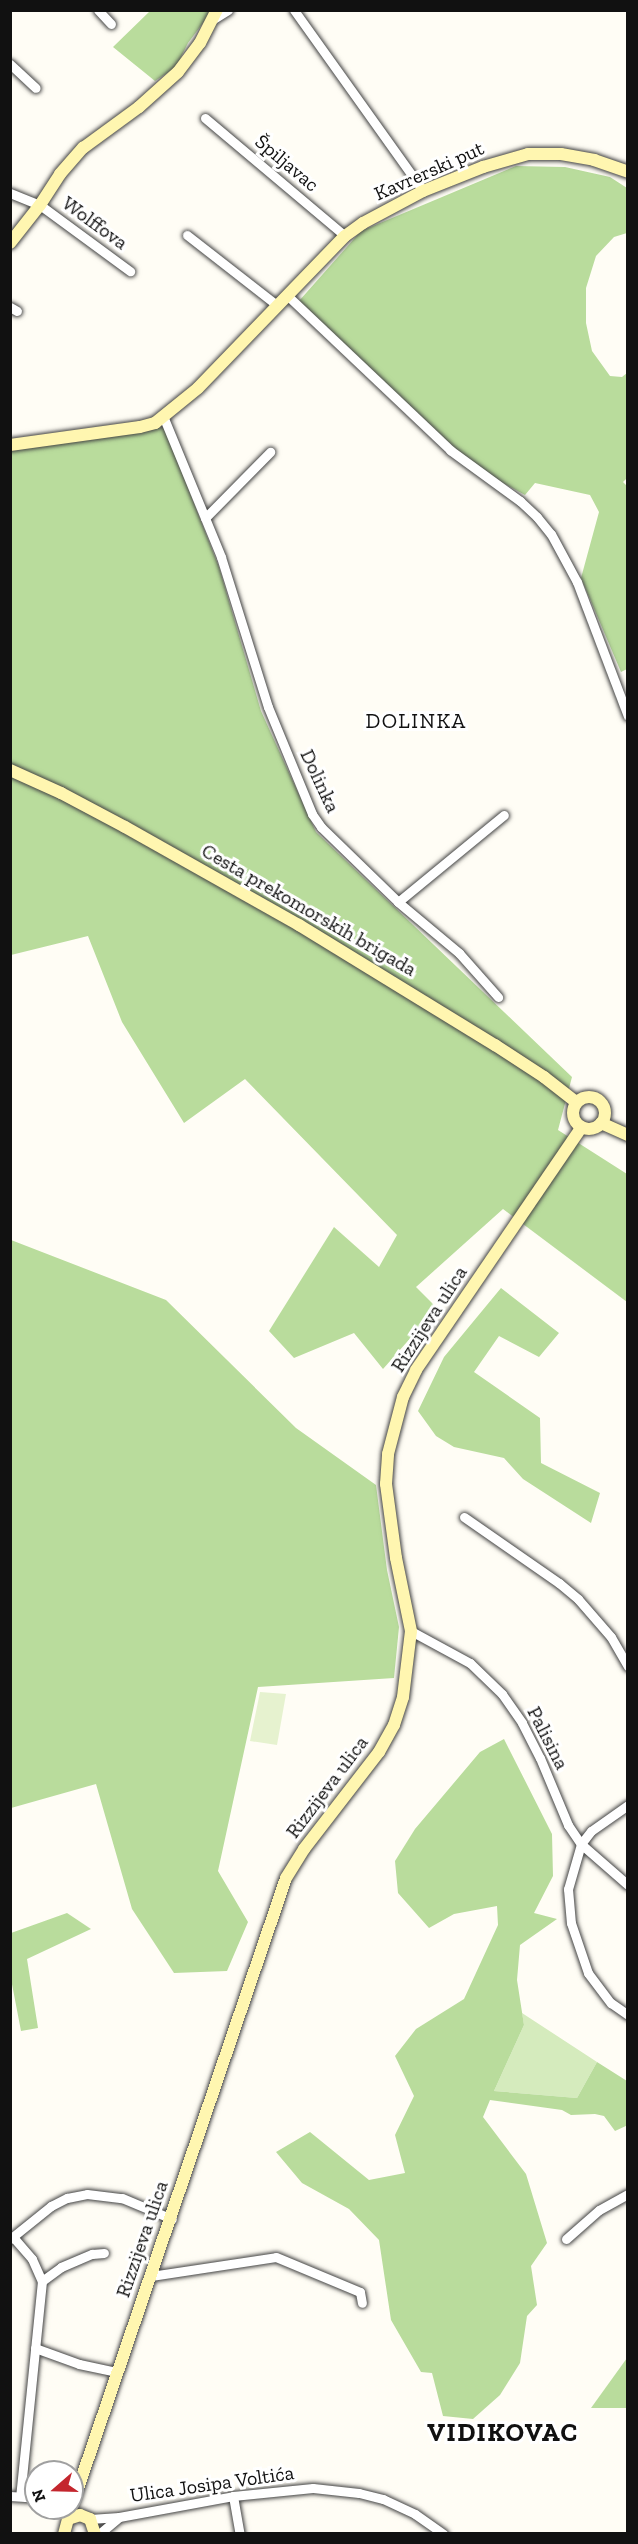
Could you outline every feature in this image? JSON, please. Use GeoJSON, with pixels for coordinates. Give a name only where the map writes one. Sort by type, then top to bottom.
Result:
{"type":"FeatureCollection","features":[{"type":"Feature","properties":{"kind":"main road"},"geometry":{"type":"LineString","coordinates":[[10,243],[40,205],[60,174],[83,148],[139,107],[178,72],[200,43],[214,15]]}},
{"type":"Feature","properties":{"kind":"main road","name":"Kavrerski put"},"geometry":{"type":"LineString","coordinates":[[10,445],[140,427],[163,416],[198,388],[345,236],[363,223],[423,191],[483,167],[528,154],[561,154],[594,160],[627,172]]}},
{"type":"Feature","properties":{"kind":"main road","name":"Cesta prekomorskih brigada"},"geometry":{"type":"LineString","coordinates":[[10,770],[106,817],[299,925],[495,1045],[544,1077],[576,1102]]}},
{"type":"Feature","properties":{"kind":"main road"},"geometry":{"type":"LineString","coordinates":[[587,1097],[599,1100],[604,1111],[601,1123],[590,1129],[582,1127],[573,1114],[576,1102],[587,1097]]}},
{"type":"Feature","properties":{"kind":"main road"},"geometry":{"type":"LineString","coordinates":[[601,1123],[627,1135]]}},
{"type":"Feature","properties":{"kind":"main road","name":"Rizzijeva ulica"},"geometry":{"type":"LineString","coordinates":[[84,2471],[172,2219],[200,2126],[286,1878],[304,1849],[379,1752],[394,1725],[403,1697],[411,1631],[396,1558],[386,1484],[388,1454],[403,1397],[416,1370],[582,1127]]}},
{"type":"Feature","properties":{"kind":"main road"},"geometry":{"type":"LineString","coordinates":[[84,2515],[97,2534]]}},
{"type":"Feature","properties":{"kind":"street"},"geometry":{"type":"LineString","coordinates":[[98,10],[111,24]]}},
{"type":"Feature","properties":{"kind":"street"},"geometry":{"type":"LineString","coordinates":[[214,15],[228,10]]}},
{"type":"Feature","properties":{"kind":"street"},"geometry":{"type":"LineString","coordinates":[[294,10],[423,191]]}},
{"type":"Feature","properties":{"kind":"street"},"geometry":{"type":"LineString","coordinates":[[10,64],[36,88]]}},
{"type":"Feature","properties":{"kind":"street","name":"Špiljavac"},"geometry":{"type":"LineString","coordinates":[[205,118],[345,236]]}},
{"type":"Feature","properties":{"kind":"street","name":"Wolffova"},"geometry":{"type":"LineString","coordinates":[[10,193],[40,205],[130,270]]}},
{"type":"Feature","properties":{"kind":"street"},"geometry":{"type":"LineString","coordinates":[[187,235],[278,306]]}},
{"type":"Feature","properties":{"kind":"street"},"geometry":{"type":"LineString","coordinates":[[288,296],[450,450],[520,501],[551,534],[577,582],[627,716]]}},
{"type":"Feature","properties":{"kind":"street","name":"Dolinka"},"geometry":{"type":"LineString","coordinates":[[163,416],[232,590],[268,707],[312,814],[321,827],[398,902],[459,953],[498,997]]}},
{"type":"Feature","properties":{"kind":"street"},"geometry":{"type":"LineString","coordinates":[[205,518],[270,452]]}},
{"type":"Feature","properties":{"kind":"street"},"geometry":{"type":"LineString","coordinates":[[398,902],[504,815]]}},
{"type":"Feature","properties":{"kind":"street"},"geometry":{"type":"LineString","coordinates":[[464,1517],[559,1583],[578,1599],[611,1637],[626,1661]]}},
{"type":"Feature","properties":{"kind":"street","name":"Palisina"},"geometry":{"type":"LineString","coordinates":[[411,1631],[470,1663],[507,1701],[540,1758],[568,1825],[581,1844],[627,1885]]}},
{"type":"Feature","properties":{"kind":"street"},"geometry":{"type":"LineString","coordinates":[[627,1805],[591,1831],[581,1844],[568,1889],[575,1941],[588,1973],[611,2003],[627,2016]]}},
{"type":"Feature","properties":{"kind":"street"},"geometry":{"type":"LineString","coordinates":[[15,2496],[42,2281],[32,2259],[12,2238],[51,2206],[67,2198],[87,2194],[122,2198],[172,2219]]}},
{"type":"Feature","properties":{"kind":"street"},"geometry":{"type":"LineString","coordinates":[[566,2239],[599,2210],[627,2194]]}},
{"type":"Feature","properties":{"kind":"street"},"geometry":{"type":"LineString","coordinates":[[42,2281],[61,2267],[92,2254],[104,2253]]}},
{"type":"Feature","properties":{"kind":"street"},"geometry":{"type":"LineString","coordinates":[[151,2276],[276,2257],[360,2292],[362,2303]]}},
{"type":"Feature","properties":{"kind":"street"},"geometry":{"type":"LineString","coordinates":[[35,2348],[79,2364],[117,2372]]}},
{"type":"Feature","properties":{"kind":"street","name":"Ulica Josipa Voltića"},"geometry":{"type":"LineString","coordinates":[[87,2517],[119,2517],[233,2496],[292,2488],[359,2493],[398,2505],[444,2534]]}},
{"type":"Feature","properties":{"kind":"street"},"geometry":{"type":"LineString","coordinates":[[233,2496],[240,2534]]}},
{"type":"Feature","properties":{"kind":"street","name":"Ulica Josipa Voltića"},"geometry":{"type":"LineString","coordinates":[[97,2534],[119,2517]]}},
{"type":"Feature","properties":{"kind":"green space"},"geometry":{"type":"Polygon","coordinates":[[[150,11],[212,11],[188,43],[176,67],[155,81],[113,47],[150,11]]]}},
{"type":"Feature","properties":{"kind":"green space"},"geometry":{"type":"Polygon","coordinates":[[[516,166],[565,167],[610,177],[627,188],[627,233],[614,237],[596,256],[586,288],[586,323],[592,351],[610,376],[622,377],[627,373],[628,477],[623,482],[628,487],[627,669],[621,672],[581,578],[599,512],[590,495],[535,483],[525,495],[479,470],[386,386],[299,301],[361,231],[516,166]]]}},
{"type":"Feature","properties":{"kind":"green space"},"geometry":{"type":"Polygon","coordinates":[[[164,427],[219,567],[261,711],[316,832],[572,1077],[558,1130],[627,1174],[627,1302],[503,1209],[416,1287],[437,1308],[383,1369],[354,1333],[294,1358],[269,1331],[334,1227],[379,1267],[397,1235],[245,1079],[184,1123],[122,1022],[88,936],[11,955],[11,451],[164,427]]]}},
{"type":"Feature","properties":{"kind":"green space"},"geometry":{"type":"Polygon","coordinates":[[[11,1240],[166,1300],[296,1428],[376,1485],[387,1570],[399,1627],[394,1678],[258,1687],[218,1871],[248,1922],[227,1971],[174,1973],[132,1909],[96,1784],[11,1808],[11,1240]]]}},
{"type":"Feature","properties":{"kind":"green space"},"geometry":{"type":"Polygon","coordinates":[[[501,1288],[559,1333],[539,1357],[499,1336],[474,1372],[540,1418],[541,1463],[600,1493],[591,1523],[523,1479],[504,1458],[454,1447],[436,1436],[418,1411],[444,1357],[501,1288]]]}},
{"type":"Feature","properties":{"kind":"green space"},"geometry":{"type":"Polygon","coordinates":[[[260,1692],[286,1694],[277,1745],[250,1741],[260,1692]]]}},
{"type":"Feature","properties":{"kind":"green space"},"geometry":{"type":"Polygon","coordinates":[[[504,1739],[552,1834],[553,1876],[534,1913],[557,1919],[520,1945],[517,1980],[524,2025],[494,2091],[577,2098],[597,2062],[627,2081],[628,2125],[615,2131],[604,2116],[571,2115],[562,2110],[490,2100],[483,2117],[526,2174],[547,2243],[531,2266],[537,2305],[527,2316],[520,2363],[500,2395],[473,2419],[443,2416],[432,2373],[421,2372],[391,2320],[379,2240],[349,2209],[302,2183],[276,2152],[310,2132],[369,2180],[405,2173],[395,2135],[414,2096],[395,2056],[416,2029],[464,1999],[498,1925],[497,1906],[454,1914],[429,1928],[398,1893],[395,1861],[415,1829],[480,1752],[504,1739]]]}},
{"type":"Feature","properties":{"kind":"green space"},"geometry":{"type":"Polygon","coordinates":[[[67,1913],[91,1929],[27,1959],[38,2028],[21,2031],[11,1979],[11,1933],[67,1913]]]}},
{"type":"Feature","properties":{"kind":"green space"},"geometry":{"type":"Polygon","coordinates":[[[522,2013],[597,2062],[577,2098],[494,2091],[524,2025],[522,2013]]]}},
{"type":"Feature","properties":{"kind":"green space"},"geometry":{"type":"Polygon","coordinates":[[[627,2358],[627,2408],[591,2408],[627,2358]]]}},
{"type":"Feature","properties":{"kind":"district","name":"DOLINKA"},"geometry":{"type":"Point","coordinates":[416,721]}},
{"type":"Feature","properties":{"kind":"district","name":"VIDIKOVAC"},"geometry":{"type":"Point","coordinates":[503,2433]}}]}
